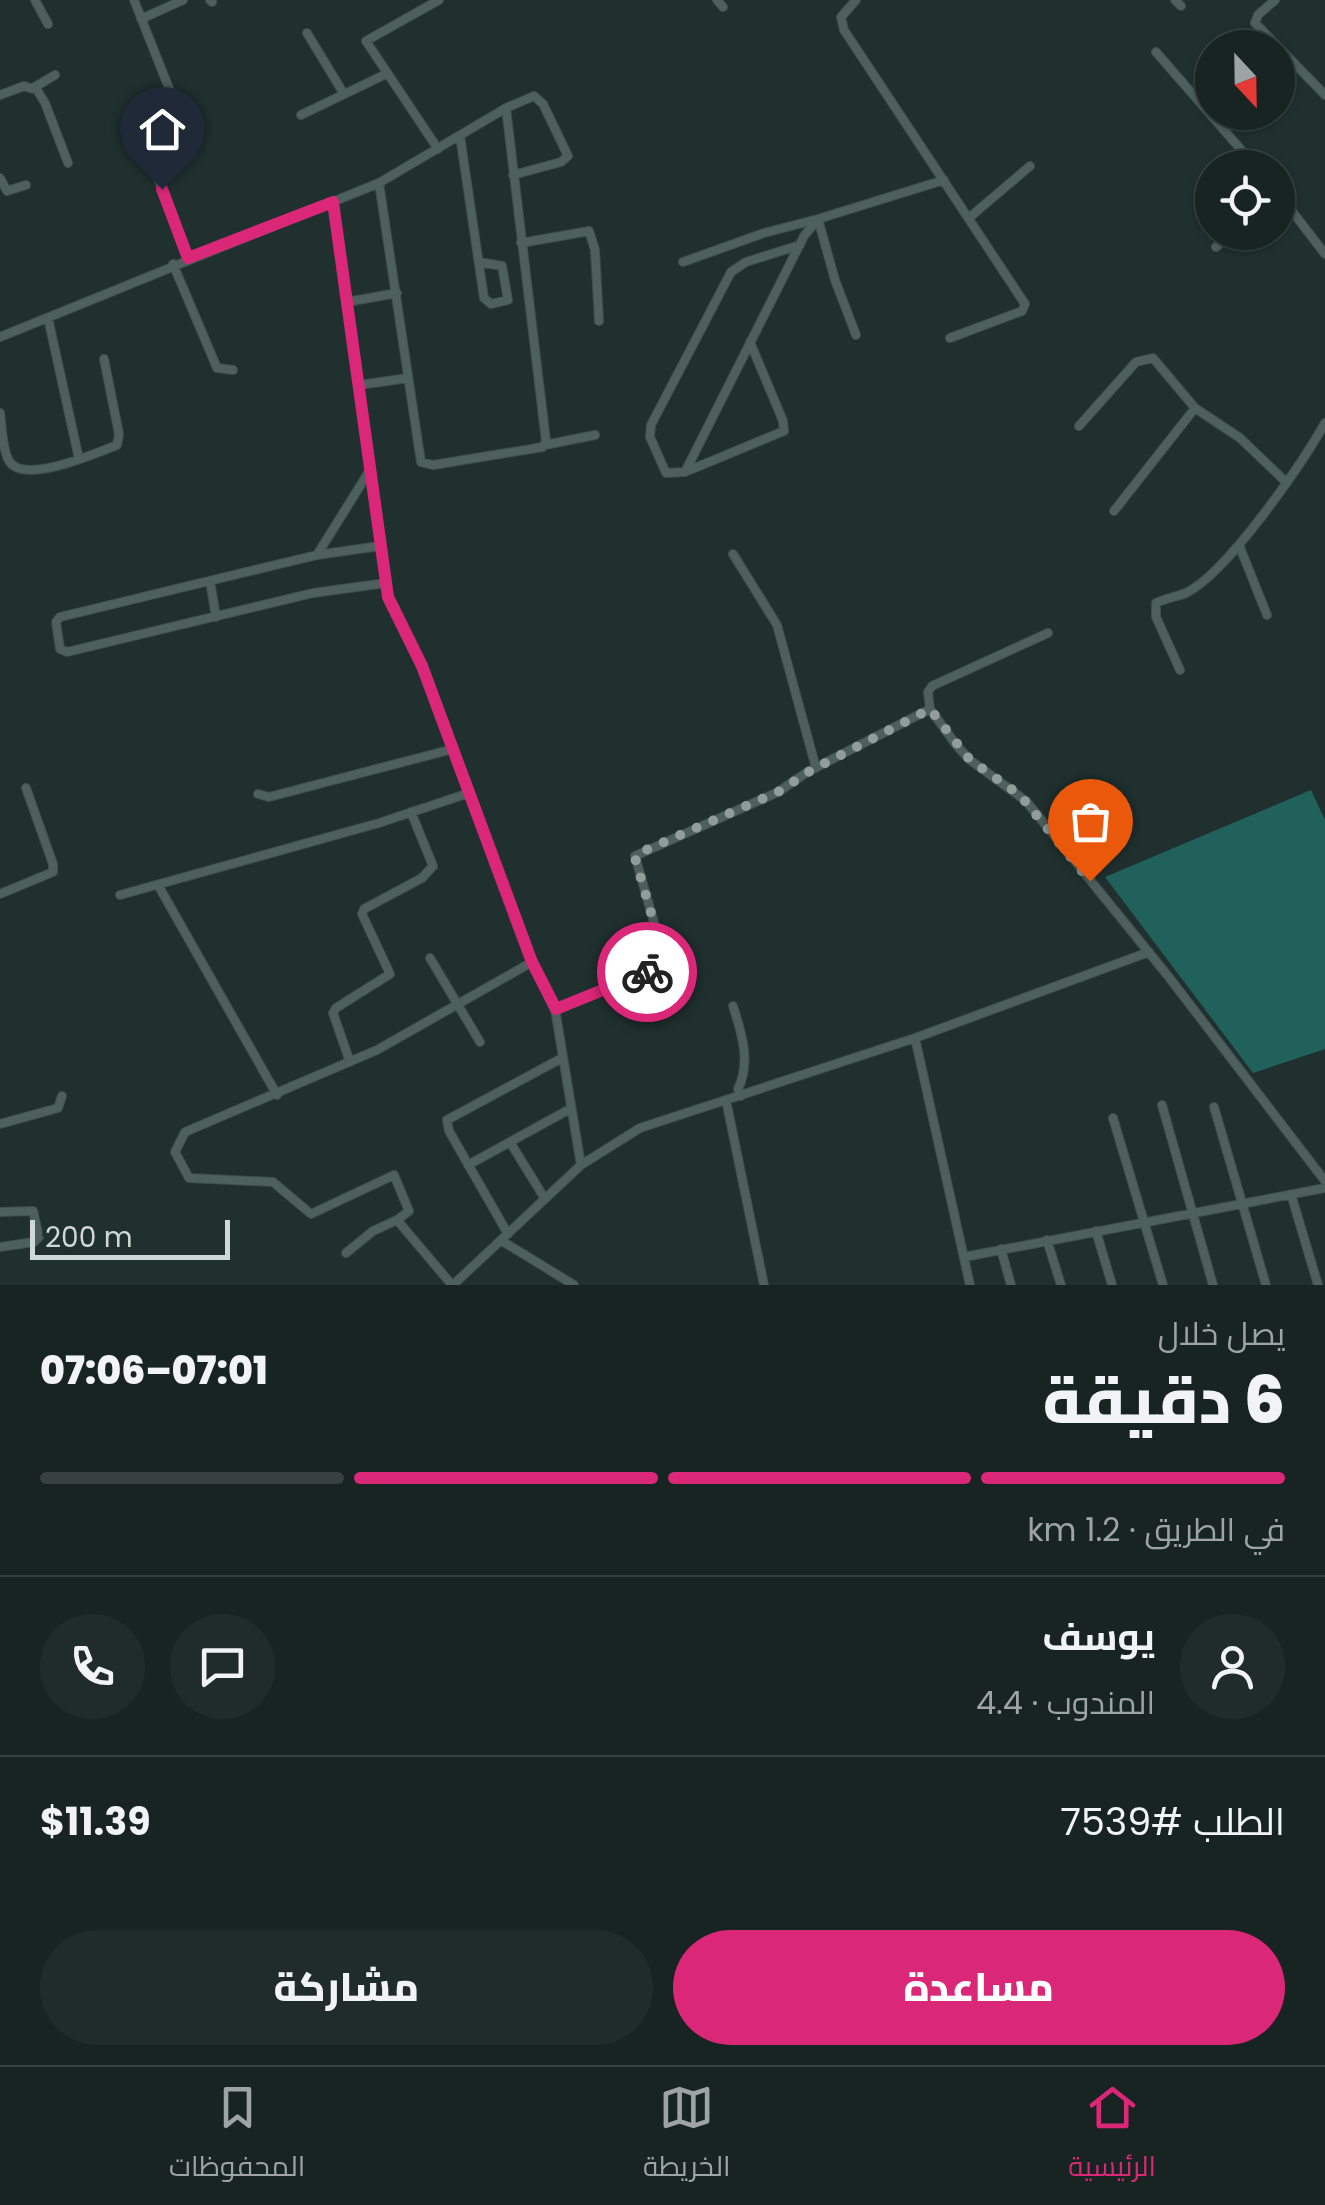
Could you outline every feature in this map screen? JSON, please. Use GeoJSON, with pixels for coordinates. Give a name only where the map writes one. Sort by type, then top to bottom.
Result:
{"type":"FeatureCollection","features":[{"type":"Feature","properties":{"kind":"street"},"geometry":{"type":"LineString","coordinates":[[35,0],[48,24]]}},
{"type":"Feature","properties":{"kind":"street"},"geometry":{"type":"LineString","coordinates":[[134,0],[180,116]]}},
{"type":"Feature","properties":{"kind":"street"},"geometry":{"type":"LineString","coordinates":[[141,19],[183,0]]}},
{"type":"Feature","properties":{"kind":"street"},"geometry":{"type":"LineString","coordinates":[[438,149],[368,49],[367,40],[439,0]]}},
{"type":"Feature","properties":{"kind":"street"},"geometry":{"type":"LineString","coordinates":[[856,0],[843,13],[841,26],[1026,307],[950,338]]}},
{"type":"Feature","properties":{"kind":"street"},"geometry":{"type":"LineString","coordinates":[[1275,0],[1258,14],[1255,23],[1325,96]]}},
{"type":"Feature","properties":{"kind":"street"},"geometry":{"type":"LineString","coordinates":[[307,34],[344,94]]}},
{"type":"Feature","properties":{"kind":"street"},"geometry":{"type":"LineString","coordinates":[[1156,52],[1241,150]]}},
{"type":"Feature","properties":{"kind":"street"},"geometry":{"type":"LineString","coordinates":[[0,94],[21,87],[33,88],[55,74]]}},
{"type":"Feature","properties":{"kind":"street"},"geometry":{"type":"LineString","coordinates":[[301,115],[386,74]]}},
{"type":"Feature","properties":{"kind":"street"},"geometry":{"type":"LineString","coordinates":[[33,88],[45,103],[68,163]]}},
{"type":"Feature","properties":{"kind":"street"},"geometry":{"type":"LineString","coordinates":[[0,337],[379,182],[506,108],[537,97],[568,154],[561,162],[513,175]]}},
{"type":"Feature","properties":{"kind":"street"},"geometry":{"type":"LineString","coordinates":[[506,108],[545,445]]}},
{"type":"Feature","properties":{"kind":"street"},"geometry":{"type":"LineString","coordinates":[[460,136],[479,262],[487,303],[510,299],[502,266],[479,262]]}},
{"type":"Feature","properties":{"kind":"street"},"geometry":{"type":"LineString","coordinates":[[150,155],[188,258]]}},
{"type":"Feature","properties":{"kind":"street"},"geometry":{"type":"LineString","coordinates":[[970,218],[1030,166]]}},
{"type":"Feature","properties":{"kind":"street"},"geometry":{"type":"LineString","coordinates":[[0,178],[7,191],[26,184]]}},
{"type":"Feature","properties":{"kind":"street"},"geometry":{"type":"LineString","coordinates":[[683,262],[764,233],[944,180]]}},
{"type":"Feature","properties":{"kind":"street"},"geometry":{"type":"LineString","coordinates":[[379,182],[424,464],[537,449],[596,435]]}},
{"type":"Feature","properties":{"kind":"street"},"geometry":{"type":"LineString","coordinates":[[333,202],[386,583],[394,614],[422,666],[532,962],[556,1009],[581,1165]]}},
{"type":"Feature","properties":{"kind":"street"},"geometry":{"type":"LineString","coordinates":[[1295,216],[1325,254]]}},
{"type":"Feature","properties":{"kind":"street"},"geometry":{"type":"LineString","coordinates":[[684,472],[800,245],[818,219]]}},
{"type":"Feature","properties":{"kind":"street"},"geometry":{"type":"LineString","coordinates":[[818,219],[856,335]]}},
{"type":"Feature","properties":{"kind":"street"},"geometry":{"type":"LineString","coordinates":[[521,243],[590,232],[600,321]]}},
{"type":"Feature","properties":{"kind":"street"},"geometry":{"type":"LineString","coordinates":[[750,342],[784,431],[684,472],[671,474],[662,469],[650,437],[651,425],[734,268],[800,245]]}},
{"type":"Feature","properties":{"kind":"street"},"geometry":{"type":"LineString","coordinates":[[173,264],[212,362],[216,368],[234,370]]}},
{"type":"Feature","properties":{"kind":"street"},"geometry":{"type":"LineString","coordinates":[[348,302],[397,294]]}},
{"type":"Feature","properties":{"kind":"street"},"geometry":{"type":"LineString","coordinates":[[48,318],[78,459]]}},
{"type":"Feature","properties":{"kind":"street"},"geometry":{"type":"LineString","coordinates":[[1078,426],[1136,362],[1147,357],[1157,360],[1195,408],[1240,438],[1286,482]]}},
{"type":"Feature","properties":{"kind":"street"},"geometry":{"type":"LineString","coordinates":[[0,412],[6,454],[14,467],[30,471],[78,459],[119,442],[104,359]]}},
{"type":"Feature","properties":{"kind":"street"},"geometry":{"type":"LineString","coordinates":[[359,385],[408,378]]}},
{"type":"Feature","properties":{"kind":"street"},"geometry":{"type":"LineString","coordinates":[[1114,511],[1195,408]]}},
{"type":"Feature","properties":{"kind":"street"},"geometry":{"type":"LineString","coordinates":[[1180,670],[1156,616],[1156,602],[1190,590],[1238,544],[1325,423]]}},
{"type":"Feature","properties":{"kind":"street"},"geometry":{"type":"LineString","coordinates":[[318,555],[370,470]]}},
{"type":"Feature","properties":{"kind":"street"},"geometry":{"type":"LineString","coordinates":[[1238,544],[1266,615]]}},
{"type":"Feature","properties":{"kind":"street"},"geometry":{"type":"LineString","coordinates":[[380,546],[318,555],[60,617],[56,622],[60,650],[66,652],[313,593],[386,583]]}},
{"type":"Feature","properties":{"kind":"street"},"geometry":{"type":"LineString","coordinates":[[733,554],[777,625],[816,768]]}},
{"type":"Feature","properties":{"kind":"street"},"geometry":{"type":"LineString","coordinates":[[210,581],[216,617]]}},
{"type":"Feature","properties":{"kind":"street"},"geometry":{"type":"LineString","coordinates":[[964,1257],[1291,1194],[1325,1184],[1149,952],[1026,801],[970,760],[930,709],[928,692],[932,686],[1048,633]]}},
{"type":"Feature","properties":{"kind":"street"},"geometry":{"type":"LineString","coordinates":[[556,1009],[658,968],[665,961],[637,854],[778,792],[930,709]]}},
{"type":"Feature","properties":{"kind":"street"},"geometry":{"type":"LineString","coordinates":[[258,794],[269,797],[453,749]]}},
{"type":"Feature","properties":{"kind":"street"},"geometry":{"type":"LineString","coordinates":[[0,894],[52,872],[53,864],[26,788]]}},
{"type":"Feature","properties":{"kind":"street"},"geometry":{"type":"LineString","coordinates":[[120,895],[469,793]]}},
{"type":"Feature","properties":{"kind":"street"},"geometry":{"type":"LineString","coordinates":[[350,1062],[334,1013],[336,1008],[390,974],[362,914],[422,878],[434,866],[412,812]]}},
{"type":"Feature","properties":{"kind":"street"},"geometry":{"type":"LineString","coordinates":[[158,884],[278,1095]]}},
{"type":"Feature","properties":{"kind":"street"},"geometry":{"type":"LineString","coordinates":[[397,1220],[452,1285],[581,1165],[640,1128],[916,1038],[1149,952]]}},
{"type":"Feature","properties":{"kind":"street"},"geometry":{"type":"LineString","coordinates":[[430,958],[480,1042]]}},
{"type":"Feature","properties":{"kind":"street"},"geometry":{"type":"LineString","coordinates":[[346,1253],[373,1231],[409,1211],[394,1176],[388,1175],[310,1214],[273,1182],[190,1178],[174,1152],[185,1132],[350,1062],[532,962]]}},
{"type":"Feature","properties":{"kind":"street"},"geometry":{"type":"LineString","coordinates":[[733,1006],[741,1025],[744,1052],[745,1075],[738,1089],[741,1096]]}},
{"type":"Feature","properties":{"kind":"street"},"geometry":{"type":"LineString","coordinates":[[916,1038],[970,1285]]}},
{"type":"Feature","properties":{"kind":"street"},"geometry":{"type":"LineString","coordinates":[[562,1058],[448,1120],[449,1132],[505,1237],[574,1285]]}},
{"type":"Feature","properties":{"kind":"street"},"geometry":{"type":"LineString","coordinates":[[0,1124],[58,1108],[62,1096]]}},
{"type":"Feature","properties":{"kind":"street"},"geometry":{"type":"LineString","coordinates":[[726,1100],[764,1285]]}},
{"type":"Feature","properties":{"kind":"street"},"geometry":{"type":"LineString","coordinates":[[1162,1105],[1214,1285]]}},
{"type":"Feature","properties":{"kind":"street"},"geometry":{"type":"LineString","coordinates":[[1214,1108],[1266,1285]]}},
{"type":"Feature","properties":{"kind":"street"},"geometry":{"type":"LineString","coordinates":[[468,1164],[570,1110]]}},
{"type":"Feature","properties":{"kind":"street"},"geometry":{"type":"LineString","coordinates":[[1113,1118],[1163,1285]]}},
{"type":"Feature","properties":{"kind":"street"},"geometry":{"type":"LineString","coordinates":[[510,1142],[545,1198]]}},
{"type":"Feature","properties":{"kind":"street"},"geometry":{"type":"LineString","coordinates":[[1291,1194],[1318,1285]]}},
{"type":"Feature","properties":{"kind":"street"},"geometry":{"type":"LineString","coordinates":[[0,1212],[33,1211],[39,1237],[34,1242],[0,1247]]}},
{"type":"Feature","properties":{"kind":"street"},"geometry":{"type":"LineString","coordinates":[[1096,1231],[1112,1285]]}},
{"type":"Feature","properties":{"kind":"street"},"geometry":{"type":"LineString","coordinates":[[1047,1240],[1061,1285]]}},
{"type":"Feature","properties":{"kind":"street"},"geometry":{"type":"LineString","coordinates":[[1001,1249],[1011,1285]]}},
{"type":"Feature","properties":{"kind":"shaded area"},"geometry":{"type":"Polygon","coordinates":[[[1311,790],[1325,820],[1325,1049],[1253,1073],[1105,877],[1311,790]]]}},
{"type":"Feature","properties":{"kind":"way so far"},"geometry":{"type":"LineString","coordinates":[[647,972],[665,961],[637,854],[778,792],[810,771],[930,709],[970,760],[1020,795],[1090,881]]}},
{"type":"Feature","properties":{"kind":"route"},"geometry":{"type":"LineString","coordinates":[[162,189],[188,258],[333,202],[388,597],[422,666],[532,962],[556,1009],[647,972]]}}]}
